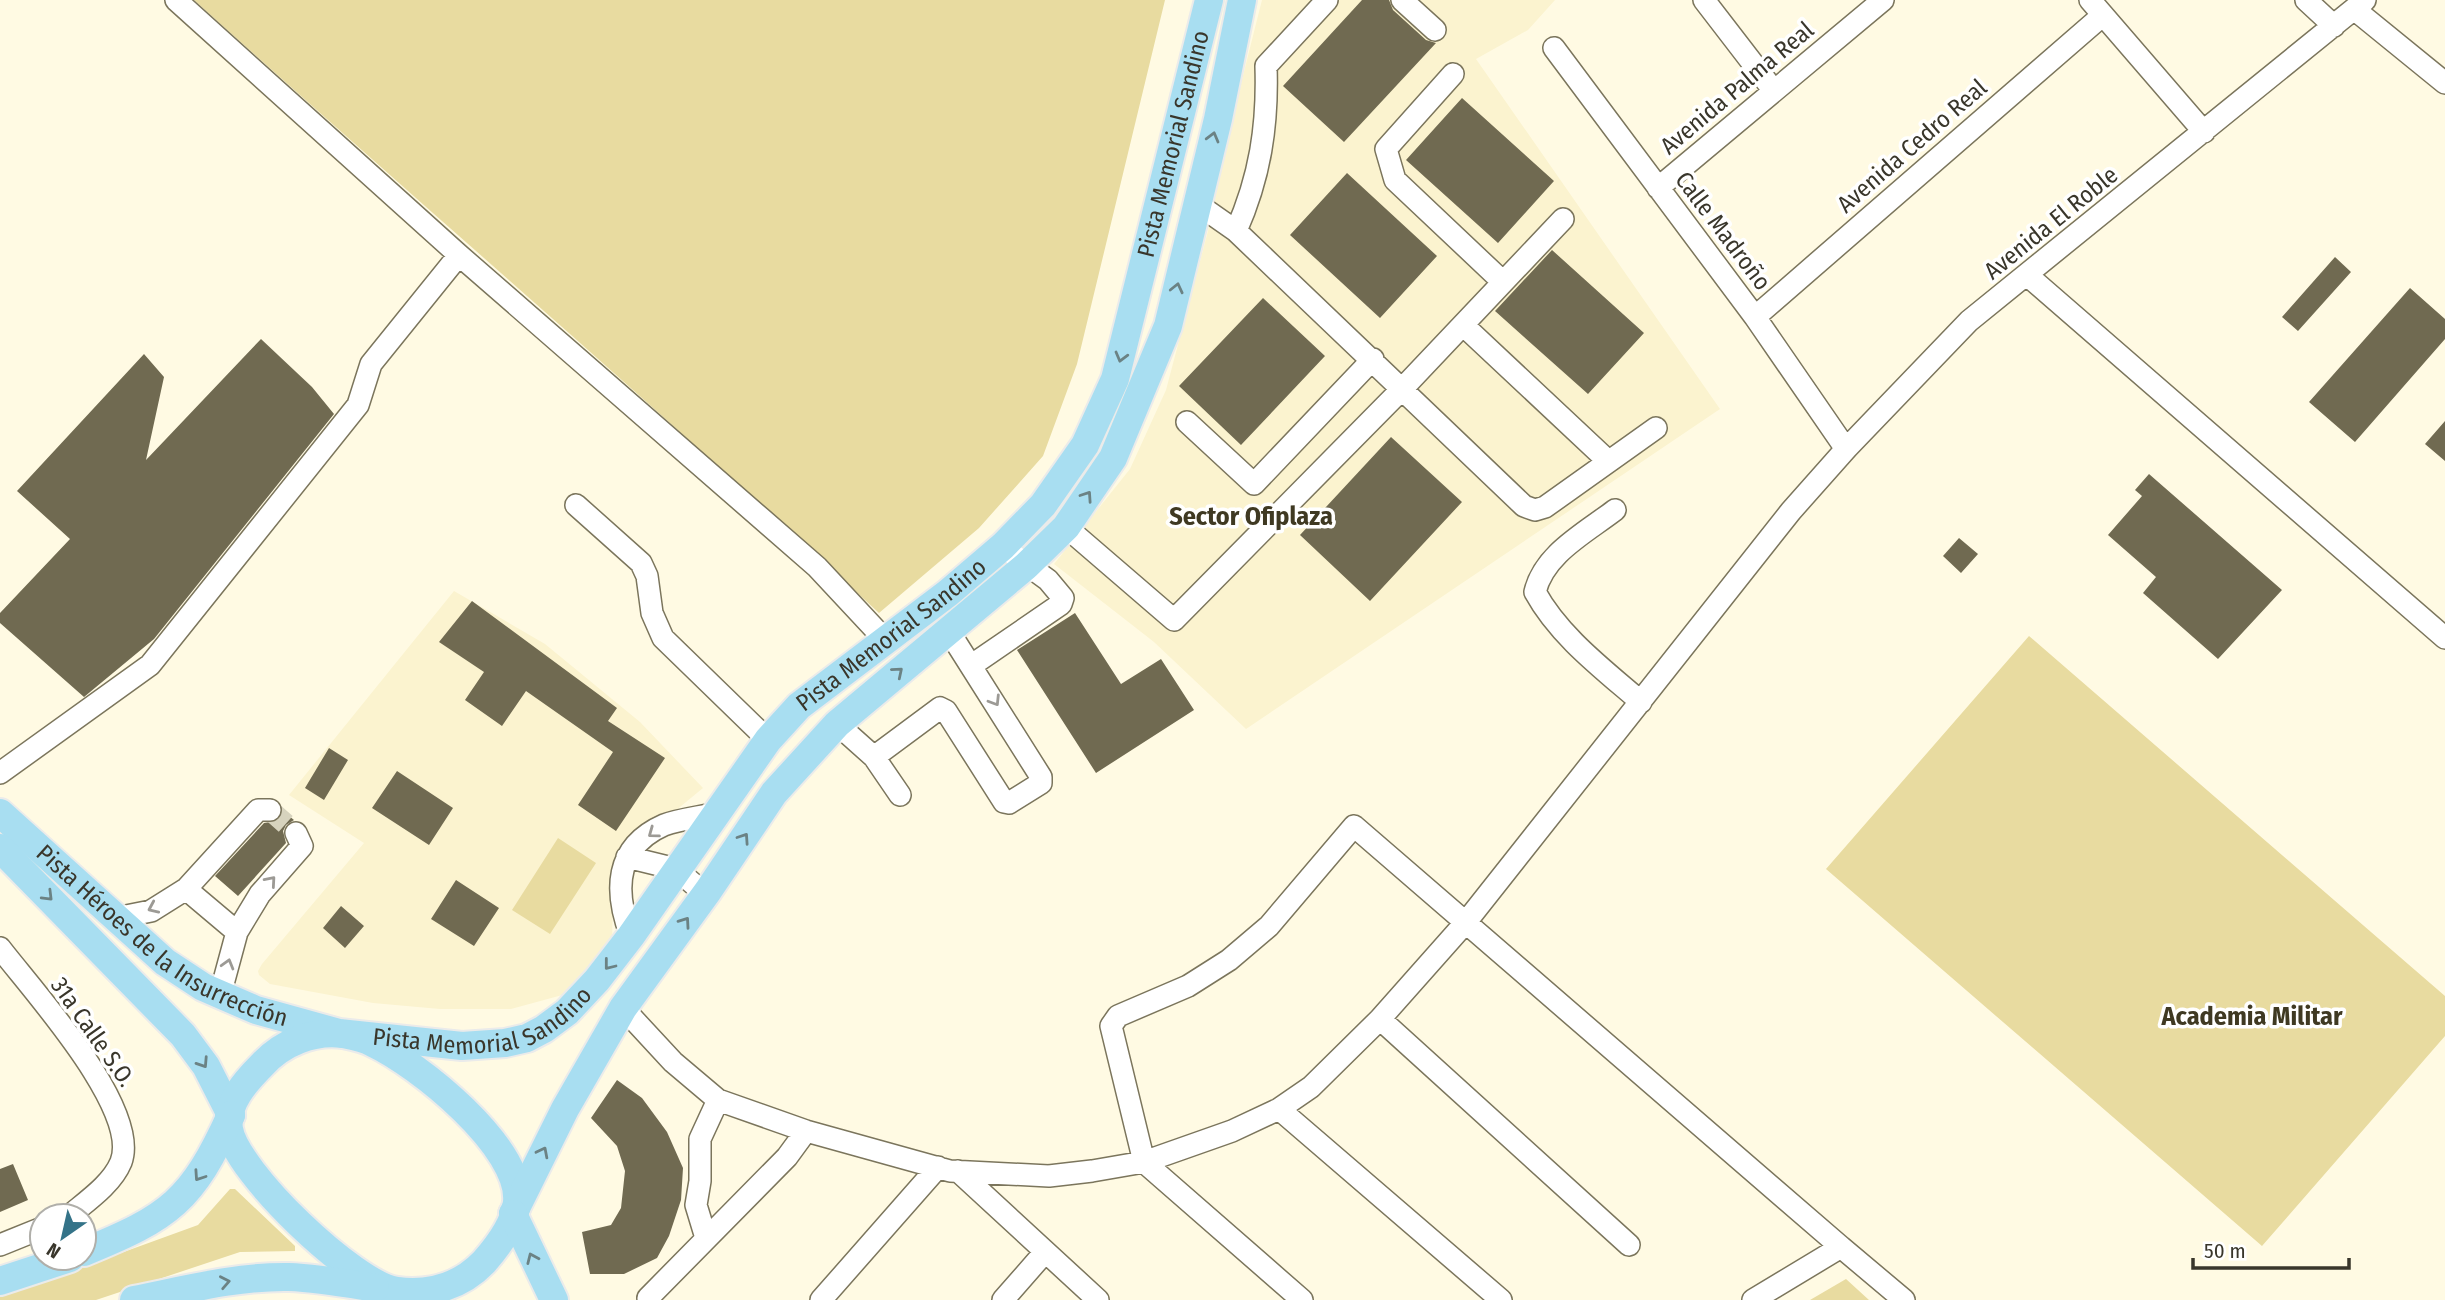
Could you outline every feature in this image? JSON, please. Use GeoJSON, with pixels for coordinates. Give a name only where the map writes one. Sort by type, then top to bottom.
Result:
{"type":"FeatureCollection","features":[{"type":"Feature","properties":{"kind":"main road","name":"Pista Memorial Sandino"},"geometry":{"type":"LineString","coordinates":[[339,1033],[485,1046],[527,1038],[544,1029],[583,997],[631,936],[768,740],[799,706],[887,642],[1003,546],[1043,505],[1085,445],[1115,379],[1185,109],[1209,0]]}},
{"type":"Feature","properties":{"kind":"main road","name":"Pista Memorial Sandino"},"geometry":{"type":"LineString","coordinates":[[393,1290],[427,1292],[466,1277],[497,1246],[565,1109],[624,1008],[774,793],[837,724],[1026,566],[1066,527],[1113,458],[1168,326],[1218,119],[1242,0]]}},
{"type":"Feature","properties":{"kind":"main road"},"geometry":{"type":"LineString","coordinates":[[1138,291],[1154,269],[1164,232],[1171,220],[1196,203],[1184,191],[1180,181],[1191,127],[1185,109]]}},
{"type":"Feature","properties":{"kind":"main road","name":"Pista Héroes de la Insurrección"},"geometry":{"type":"LineString","coordinates":[[0,813],[174,970],[219,995],[256,1010],[339,1033]]}},
{"type":"Feature","properties":{"kind":"main road","name":"Pista Héroes de la Insurrección"},"geometry":{"type":"LineString","coordinates":[[0,848],[183,1035],[206,1066],[231,1115],[229,1129],[238,1149],[262,1186],[346,1265],[393,1290]]}},
{"type":"Feature","properties":{"kind":"main road"},"geometry":{"type":"LineString","coordinates":[[98,1246],[145,1225],[187,1194],[209,1160],[242,1087],[270,1057],[303,1038],[339,1033],[371,1041],[402,1060],[492,1136],[505,1155],[514,1180],[517,1201],[513,1214],[554,1300]]}},
{"type":"Feature","properties":{"kind":"main road"},"geometry":{"type":"LineString","coordinates":[[0,1281],[28,1272]]}},
{"type":"Feature","properties":{"kind":"main road"},"geometry":{"type":"LineString","coordinates":[[134,1300],[239,1279],[271,1277],[315,1279],[393,1290],[436,1300]]}},
{"type":"Feature","properties":{"kind":"street"},"geometry":{"type":"LineString","coordinates":[[176,0],[459,255],[817,567],[887,642]]}},
{"type":"Feature","properties":{"kind":"street"},"geometry":{"type":"LineString","coordinates":[[1236,231],[1250,200],[1268,117],[1266,66],[1326,0]]}},
{"type":"Feature","properties":{"kind":"street"},"geometry":{"type":"LineString","coordinates":[[1402,0],[1435,30]]}},
{"type":"Feature","properties":{"kind":"street"},"geometry":{"type":"LineString","coordinates":[[1704,0],[1774,91]]}},
{"type":"Feature","properties":{"kind":"street","name":"Avenida Palma Real"},"geometry":{"type":"LineString","coordinates":[[1658,188],[1883,0]]}},
{"type":"Feature","properties":{"kind":"street"},"geometry":{"type":"LineString","coordinates":[[2306,0],[2334,26]]}},
{"type":"Feature","properties":{"kind":"street"},"geometry":{"type":"LineString","coordinates":[[2360,5],[2445,83]]}},
{"type":"Feature","properties":{"kind":"street","name":"Avenida El Roble"},"geometry":{"type":"LineString","coordinates":[[718,1100],[806,1131],[948,1169],[996,1175],[1049,1176],[1144,1162],[1232,1131],[1279,1109],[1325,1074],[1380,1019],[1466,922],[1791,510],[1969,321],[2360,5]]}},
{"type":"Feature","properties":{"kind":"street"},"geometry":{"type":"LineString","coordinates":[[2096,8],[2204,132]]}},
{"type":"Feature","properties":{"kind":"street","name":"Avenida Cedro Real"},"geometry":{"type":"LineString","coordinates":[[1755,317],[2096,8]]}},
{"type":"Feature","properties":{"kind":"street","name":"Calle Madroño"},"geometry":{"type":"LineString","coordinates":[[1554,48],[1755,317],[1846,449]]}},
{"type":"Feature","properties":{"kind":"street"},"geometry":{"type":"LineString","coordinates":[[1453,74],[1386,149],[1395,180],[1503,282]]}},
{"type":"Feature","properties":{"kind":"street"},"geometry":{"type":"LineString","coordinates":[[1196,203],[1236,231],[1524,506],[1535,510],[1545,507],[1656,428]]}},
{"type":"Feature","properties":{"kind":"street"},"geometry":{"type":"LineString","coordinates":[[1066,527],[1174,620],[1403,388],[1563,219]]}},
{"type":"Feature","properties":{"kind":"street"},"geometry":{"type":"LineString","coordinates":[[0,773],[150,665],[358,405],[371,364],[459,255]]}},
{"type":"Feature","properties":{"kind":"street"},"geometry":{"type":"LineString","coordinates":[[2027,275],[2445,638]]}},
{"type":"Feature","properties":{"kind":"street"},"geometry":{"type":"LineString","coordinates":[[1463,325],[1608,460]]}},
{"type":"Feature","properties":{"kind":"street"},"geometry":{"type":"LineString","coordinates":[[1187,422],[1254,484],[1373,359]]}},
{"type":"Feature","properties":{"kind":"street"},"geometry":{"type":"LineString","coordinates":[[576,505],[641,563],[647,576],[652,614],[663,638],[768,740]]}},
{"type":"Feature","properties":{"kind":"street"},"geometry":{"type":"LineString","coordinates":[[1615,510],[1558,554],[1539,574],[1535,592],[1545,612],[1583,651],[1641,702]]}},
{"type":"Feature","properties":{"kind":"street"},"geometry":{"type":"LineString","coordinates":[[972,665],[1061,604],[1063,598],[1048,580],[1003,546]]}},
{"type":"Feature","properties":{"kind":"street"},"geometry":{"type":"LineString","coordinates":[[874,757],[940,708],[946,711],[1004,802],[1009,803],[1041,783],[1041,777],[948,630]]}},
{"type":"Feature","properties":{"kind":"street"},"geometry":{"type":"LineString","coordinates":[[837,724],[874,757],[900,795]]}},
{"type":"Feature","properties":{"kind":"street"},"geometry":{"type":"LineString","coordinates":[[116,918],[151,911],[186,889],[258,810],[270,810]]}},
{"type":"Feature","properties":{"kind":"street"},"geometry":{"type":"LineString","coordinates":[[631,936],[620,898],[621,876],[627,857],[635,847],[664,826],[718,813]]}},
{"type":"Feature","properties":{"kind":"street"},"geometry":{"type":"LineString","coordinates":[[1302,1300],[1144,1162],[1112,1022],[1118,1016],[1188,986],[1229,960],[1269,926],[1354,826],[1904,1300]]}},
{"type":"Feature","properties":{"kind":"street"},"geometry":{"type":"LineString","coordinates":[[219,995],[237,932],[260,894],[302,846],[296,832]]}},
{"type":"Feature","properties":{"kind":"street"},"geometry":{"type":"LineString","coordinates":[[627,857],[676,869],[705,894]]}},
{"type":"Feature","properties":{"kind":"street"},"geometry":{"type":"LineString","coordinates":[[186,889],[237,932]]}},
{"type":"Feature","properties":{"kind":"street","name":"31a Calle S.O."},"geometry":{"type":"LineString","coordinates":[[0,948],[105,1086],[124,1133],[121,1162],[97,1193],[86,1202]]}},
{"type":"Feature","properties":{"kind":"street"},"geometry":{"type":"LineString","coordinates":[[624,1008],[674,1062],[718,1100],[700,1139],[700,1181],[696,1205],[706,1238]]}},
{"type":"Feature","properties":{"kind":"street"},"geometry":{"type":"LineString","coordinates":[[1380,1019],[1629,1245]]}},
{"type":"Feature","properties":{"kind":"street"},"geometry":{"type":"LineString","coordinates":[[1279,1109],[1501,1300]]}},
{"type":"Feature","properties":{"kind":"street"},"geometry":{"type":"LineString","coordinates":[[648,1297],[787,1157],[806,1131]]}},
{"type":"Feature","properties":{"kind":"street"},"geometry":{"type":"LineString","coordinates":[[821,1300],[948,1169],[988,1199],[1098,1300]]}},
{"type":"Feature","properties":{"kind":"street"},"geometry":{"type":"LineString","coordinates":[[988,1199],[985,1186],[996,1175]]}},
{"type":"Feature","properties":{"kind":"street"},"geometry":{"type":"LineString","coordinates":[[0,1245],[28,1234]]}},
{"type":"Feature","properties":{"kind":"street"},"geometry":{"type":"LineString","coordinates":[[1753,1300],[1841,1247]]}},
{"type":"Feature","properties":{"kind":"street"},"geometry":{"type":"LineString","coordinates":[[1003,1300],[1045,1252]]}},
{"type":"Feature","properties":{"kind":"shaded area"},"geometry":{"type":"Polygon","coordinates":[[[194,0],[1165,0],[1077,364],[1043,456],[979,528],[879,613],[710,458],[194,0]]]}},
{"type":"Feature","properties":{"kind":"shaded area"},"geometry":{"type":"Polygon","coordinates":[[[1262,0],[1555,0],[1528,30],[1476,59],[1720,409],[1246,729],[1154,642],[1054,564],[1130,469],[1166,390],[1208,231],[1216,183],[1262,0]]]}},
{"type":"Feature","properties":{"kind":"shaded area"},"geometry":{"type":"Polygon","coordinates":[[[454,591],[545,644],[640,722],[703,788],[669,816],[613,895],[612,946],[566,994],[511,1009],[440,1009],[373,1003],[270,984],[259,975],[262,964],[364,843],[289,795],[454,591]]]}},
{"type":"Feature","properties":{"kind":"shaded area"},"geometry":{"type":"Polygon","coordinates":[[[2029,636],[2445,996],[2445,1036],[2262,1246],[1826,869],[2029,636]]]}},
{"type":"Feature","properties":{"kind":"shaded area"},"geometry":{"type":"Polygon","coordinates":[[[558,838],[596,863],[550,934],[512,910],[558,838]]]}},
{"type":"Feature","properties":{"kind":"shaded area"},"geometry":{"type":"Polygon","coordinates":[[[230,1189],[235,1189],[295,1246],[295,1251],[240,1252],[96,1300],[0,1300],[0,1297],[69,1272],[98,1272],[98,1261],[198,1225],[230,1189]]]}},
{"type":"Feature","properties":{"kind":"shaded area"},"geometry":{"type":"Polygon","coordinates":[[[1846,1279],[1869,1300],[1810,1300],[1846,1279]]]}},
{"type":"Feature","properties":{"kind":"building"},"geometry":{"type":"Polygon","coordinates":[[[1362,0],[1389,0],[1393,10],[1426,40],[1436,43],[1344,142],[1283,86],[1362,0]]]}},
{"type":"Feature","properties":{"kind":"building"},"geometry":{"type":"Polygon","coordinates":[[[1462,98],[1554,181],[1498,243],[1406,160],[1462,98]]]}},
{"type":"Feature","properties":{"kind":"building"},"geometry":{"type":"Polygon","coordinates":[[[1347,173],[1437,256],[1380,318],[1290,235],[1347,173]]]}},
{"type":"Feature","properties":{"kind":"building"},"geometry":{"type":"Polygon","coordinates":[[[1552,250],[1644,333],[1588,394],[1495,311],[1552,250]]]}},
{"type":"Feature","properties":{"kind":"building"},"geometry":{"type":"Polygon","coordinates":[[[2335,257],[2351,272],[2298,331],[2282,317],[2335,257]]]}},
{"type":"Feature","properties":{"kind":"building"},"geometry":{"type":"Polygon","coordinates":[[[2410,288],[2445,319],[2445,339],[2355,442],[2309,402],[2410,288]]]}},
{"type":"Feature","properties":{"kind":"building"},"geometry":{"type":"Polygon","coordinates":[[[1263,298],[1325,356],[1241,445],[1179,386],[1263,298]]]}},
{"type":"Feature","properties":{"kind":"building"},"geometry":{"type":"Polygon","coordinates":[[[261,339],[312,387],[334,414],[154,639],[84,697],[0,623],[0,613],[70,539],[17,491],[144,354],[164,377],[146,460],[261,339]]]}},
{"type":"Feature","properties":{"kind":"building"},"geometry":{"type":"Polygon","coordinates":[[[2445,421],[2445,461],[2425,444],[2445,421]]]}},
{"type":"Feature","properties":{"kind":"building"},"geometry":{"type":"Polygon","coordinates":[[[1391,437],[1462,502],[1370,601],[1300,535],[1391,437]]]}},
{"type":"Feature","properties":{"kind":"building"},"geometry":{"type":"Polygon","coordinates":[[[2149,474],[2282,590],[2218,659],[2143,593],[2156,577],[2108,535],[2142,496],[2135,490],[2149,474]]]}},
{"type":"Feature","properties":{"kind":"building"},"geometry":{"type":"Polygon","coordinates":[[[1959,538],[1978,554],[1961,573],[1943,556],[1959,538]]]}},
{"type":"Feature","properties":{"kind":"building"},"geometry":{"type":"Polygon","coordinates":[[[472,601],[617,708],[608,721],[665,758],[616,831],[578,805],[613,752],[526,691],[502,726],[465,700],[484,672],[439,642],[472,601]]]}},
{"type":"Feature","properties":{"kind":"building"},"geometry":{"type":"Polygon","coordinates":[[[1075,613],[1121,684],[1161,659],[1194,710],[1096,773],[1017,650],[1075,613]]]}},
{"type":"Feature","properties":{"kind":"building"},"geometry":{"type":"Polygon","coordinates":[[[329,748],[348,760],[324,800],[305,788],[329,748]]]}},
{"type":"Feature","properties":{"kind":"building"},"geometry":{"type":"Polygon","coordinates":[[[397,771],[453,808],[429,845],[372,808],[397,771]]]}},
{"type":"Feature","properties":{"kind":"building"},"geometry":{"type":"Polygon","coordinates":[[[283,811],[294,820],[286,825],[283,831],[286,843],[238,896],[215,876],[264,823],[277,821],[283,811]]]}},
{"type":"Feature","properties":{"kind":"building"},"geometry":{"type":"Polygon","coordinates":[[[456,880],[499,908],[474,946],[431,919],[456,880]]]}},
{"type":"Feature","properties":{"kind":"building"},"geometry":{"type":"Polygon","coordinates":[[[341,906],[364,926],[345,948],[323,928],[341,906]]]}},
{"type":"Feature","properties":{"kind":"building"},"geometry":{"type":"Polygon","coordinates":[[[617,1080],[642,1098],[667,1132],[683,1168],[681,1200],[669,1236],[657,1258],[624,1274],[590,1274],[582,1232],[611,1225],[621,1208],[625,1171],[617,1146],[591,1118],[617,1080]]]}},
{"type":"Feature","properties":{"kind":"building"},"geometry":{"type":"Polygon","coordinates":[[[13,1164],[28,1200],[0,1212],[0,1169],[13,1164]]]}},
{"type":"Feature","properties":{"kind":"tunnel"},"geometry":{"type":"LineString","coordinates":[[270,810],[296,833]]}},
{"type":"Feature","properties":{"kind":"district","name":"Sector Ofiplaza"},"geometry":{"type":"Point","coordinates":[1251,516]}},
{"type":"Feature","properties":{"kind":"district","name":"Academia Militar"},"geometry":{"type":"Point","coordinates":[2252,1016]}}]}
